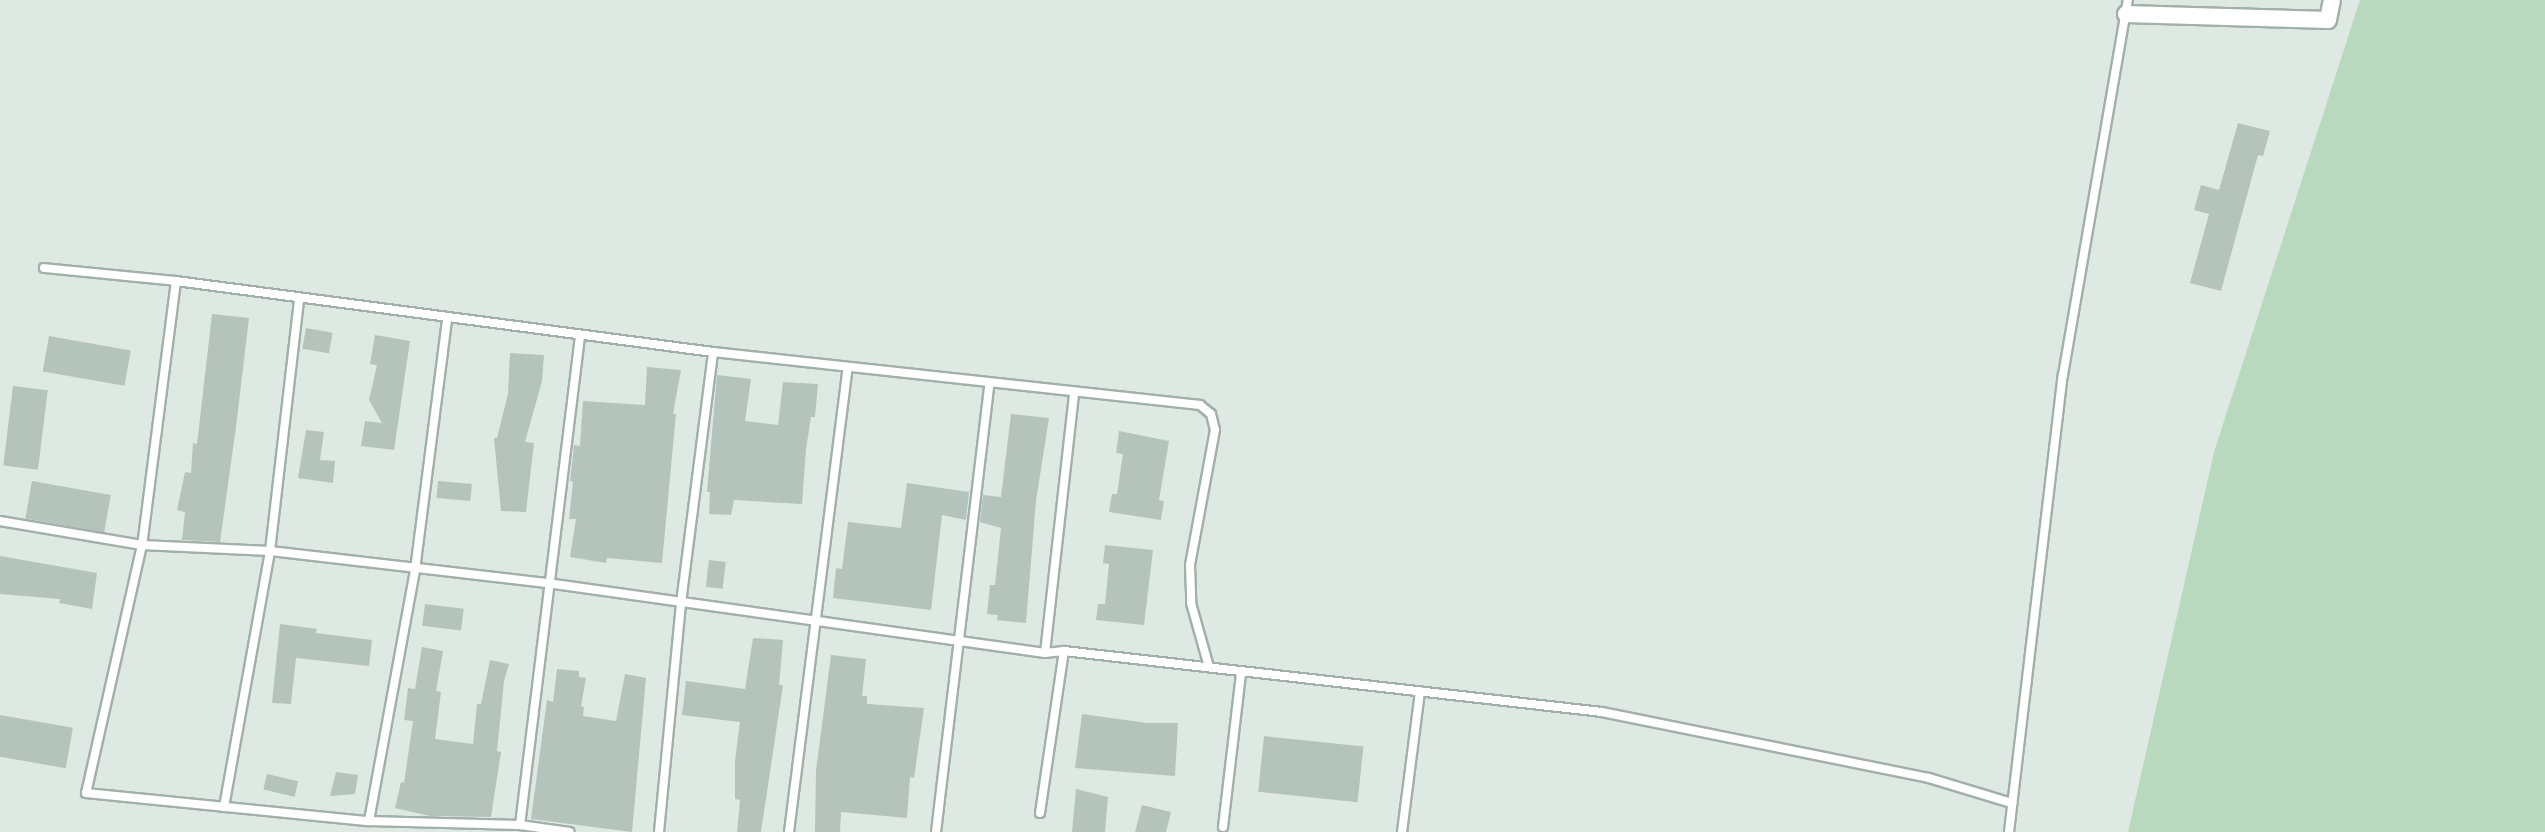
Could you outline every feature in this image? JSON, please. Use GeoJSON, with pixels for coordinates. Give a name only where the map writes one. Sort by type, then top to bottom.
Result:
{"type":"FeatureCollection","features":[{"type":"Feature","properties":{"kind":"street"},"geometry":{"type":"LineString","coordinates":[[2127,7],[2328,20],[2332,0]]}},
{"type":"Feature","properties":{"kind":"lane"},"geometry":{"type":"LineString","coordinates":[[2009,832],[2063,375],[2127,7]]}},
{"type":"Feature","properties":{"kind":"lane"},"geometry":{"type":"LineString","coordinates":[[44,268],[176,281],[447,319],[989,385],[1200,405],[1211,414],[1215,430],[1190,565],[1191,603],[1209,667]]}},
{"type":"Feature","properties":{"kind":"lane"},"geometry":{"type":"LineString","coordinates":[[176,281],[142,545],[86,793],[369,821],[520,825],[570,832]]}},
{"type":"Feature","properties":{"kind":"lane"},"geometry":{"type":"LineString","coordinates":[[224,807],[270,551],[299,299]]}},
{"type":"Feature","properties":{"kind":"lane"},"geometry":{"type":"LineString","coordinates":[[369,821],[415,570],[447,319]]}},
{"type":"Feature","properties":{"kind":"lane"},"geometry":{"type":"LineString","coordinates":[[520,825],[547,583],[580,335]]}},
{"type":"Feature","properties":{"kind":"lane"},"geometry":{"type":"LineString","coordinates":[[659,832],[681,603],[713,352]]}},
{"type":"Feature","properties":{"kind":"lane"},"geometry":{"type":"LineString","coordinates":[[789,832],[848,368]]}},
{"type":"Feature","properties":{"kind":"lane"},"geometry":{"type":"LineString","coordinates":[[936,832],[989,385]]}},
{"type":"Feature","properties":{"kind":"lane"},"geometry":{"type":"LineString","coordinates":[[1045,653],[1074,393]]}},
{"type":"Feature","properties":{"kind":"lane"},"geometry":{"type":"LineString","coordinates":[[0,521],[142,545],[270,551],[547,583],[1045,653],[1064,651],[1602,712],[1929,778],[2012,803]]}},
{"type":"Feature","properties":{"kind":"lane"},"geometry":{"type":"LineString","coordinates":[[1040,813],[1064,651]]}},
{"type":"Feature","properties":{"kind":"lane"},"geometry":{"type":"LineString","coordinates":[[1223,827],[1241,673]]}},
{"type":"Feature","properties":{"kind":"lane"},"geometry":{"type":"LineString","coordinates":[[1402,832],[1420,691]]}},
{"type":"Feature","properties":{"kind":"green space"},"geometry":{"type":"Polygon","coordinates":[[[2360,0],[2545,0],[2545,832],[2128,832],[2214,452],[2360,0]]]}},
{"type":"Feature","properties":{"kind":"building"},"geometry":{"type":"Polygon","coordinates":[[[2238,123],[2270,131],[2263,156],[2258,155],[2221,291],[2190,283],[2209,214],[2194,210],[2201,185],[2219,190],[2238,123]]]}},
{"type":"Feature","properties":{"kind":"building"},"geometry":{"type":"Polygon","coordinates":[[[212,314],[249,318],[220,542],[182,540],[185,512],[177,510],[185,472],[191,473],[193,443],[197,444],[212,314]]]}},
{"type":"Feature","properties":{"kind":"building"},"geometry":{"type":"Polygon","coordinates":[[[306,328],[333,333],[329,353],[302,349],[306,328]]]}},
{"type":"Feature","properties":{"kind":"building"},"geometry":{"type":"Polygon","coordinates":[[[375,335],[410,341],[394,450],[361,446],[365,421],[382,423],[369,400],[377,365],[370,364],[375,335]]]}},
{"type":"Feature","properties":{"kind":"building"},"geometry":{"type":"Polygon","coordinates":[[[49,336],[131,350],[124,386],[43,371],[49,336]]]}},
{"type":"Feature","properties":{"kind":"building"},"geometry":{"type":"Polygon","coordinates":[[[510,353],[544,355],[542,381],[525,442],[534,443],[526,512],[501,511],[494,438],[497,438],[508,394],[510,353]]]}},
{"type":"Feature","properties":{"kind":"building"},"geometry":{"type":"Polygon","coordinates":[[[647,367],[681,370],[673,414],[676,414],[662,563],[607,558],[606,563],[570,557],[576,519],[569,519],[573,482],[570,481],[574,445],[580,446],[583,401],[645,405],[647,367]]]}},
{"type":"Feature","properties":{"kind":"building"},"geometry":{"type":"Polygon","coordinates":[[[717,375],[751,379],[745,421],[778,425],[783,382],[818,384],[815,417],[811,417],[806,449],[802,504],[734,500],[731,515],[709,514],[710,492],[707,492],[717,375]]]}},
{"type":"Feature","properties":{"kind":"building"},"geometry":{"type":"Polygon","coordinates":[[[13,386],[48,390],[38,470],[3,465],[13,386]]]}},
{"type":"Feature","properties":{"kind":"building"},"geometry":{"type":"Polygon","coordinates":[[[1011,414],[1049,418],[1036,501],[1026,623],[997,620],[998,615],[987,614],[990,585],[995,585],[1001,528],[980,522],[983,495],[1001,497],[1011,414]]]}},
{"type":"Feature","properties":{"kind":"building"},"geometry":{"type":"Polygon","coordinates":[[[306,430],[324,432],[320,460],[335,461],[333,483],[298,478],[306,430]]]}},
{"type":"Feature","properties":{"kind":"building"},"geometry":{"type":"Polygon","coordinates":[[[1119,431],[1169,441],[1159,500],[1164,501],[1161,520],[1109,512],[1112,494],[1117,494],[1123,454],[1116,453],[1119,431]]]}},
{"type":"Feature","properties":{"kind":"building"},"geometry":{"type":"Polygon","coordinates":[[[32,481],[111,495],[104,532],[25,518],[32,481]]]}},
{"type":"Feature","properties":{"kind":"building"},"geometry":{"type":"Polygon","coordinates":[[[438,481],[472,484],[470,501],[437,498],[438,481]]]}},
{"type":"Feature","properties":{"kind":"building"},"geometry":{"type":"Polygon","coordinates":[[[907,483],[969,492],[966,520],[942,515],[931,610],[833,598],[836,568],[842,569],[848,522],[901,528],[907,483]]]}},
{"type":"Feature","properties":{"kind":"building"},"geometry":{"type":"Polygon","coordinates":[[[1105,545],[1153,550],[1144,625],[1096,620],[1098,604],[1105,604],[1109,564],[1103,563],[1105,545]]]}},
{"type":"Feature","properties":{"kind":"building"},"geometry":{"type":"Polygon","coordinates":[[[0,556],[97,573],[92,609],[59,603],[60,599],[0,594],[0,556]]]}},
{"type":"Feature","properties":{"kind":"building"},"geometry":{"type":"Polygon","coordinates":[[[709,560],[726,562],[723,589],[706,587],[709,560]]]}},
{"type":"Feature","properties":{"kind":"building"},"geometry":{"type":"Polygon","coordinates":[[[425,604],[464,609],[461,631],[422,626],[425,604]]]}},
{"type":"Feature","properties":{"kind":"building"},"geometry":{"type":"Polygon","coordinates":[[[280,624],[317,629],[316,633],[372,640],[369,666],[296,658],[291,704],[272,703],[280,624]]]}},
{"type":"Feature","properties":{"kind":"building"},"geometry":{"type":"Polygon","coordinates":[[[753,638],[783,640],[779,685],[783,685],[761,832],[737,832],[740,800],[735,799],[735,760],[740,722],[682,715],[686,681],[745,689],[753,638]]]}},
{"type":"Feature","properties":{"kind":"building"},"geometry":{"type":"Polygon","coordinates":[[[422,647],[443,651],[436,691],[441,692],[435,739],[473,744],[477,704],[481,704],[490,660],[509,664],[504,681],[497,751],[501,752],[491,817],[430,816],[395,808],[401,782],[404,783],[413,721],[404,720],[408,688],[415,689],[422,647]]]}},
{"type":"Feature","properties":{"kind":"building"},"geometry":{"type":"Polygon","coordinates":[[[831,655],[866,659],[862,696],[867,696],[867,704],[924,708],[914,778],[910,777],[907,818],[841,812],[840,832],[815,832],[816,771],[831,655]]]}},
{"type":"Feature","properties":{"kind":"building"},"geometry":{"type":"Polygon","coordinates":[[[557,669],[579,671],[579,677],[586,678],[581,706],[584,707],[583,716],[616,721],[625,674],[646,678],[632,832],[531,819],[547,700],[553,702],[557,669]]]}},
{"type":"Feature","properties":{"kind":"building"},"geometry":{"type":"Polygon","coordinates":[[[1082,714],[1147,723],[1178,723],[1175,776],[1075,768],[1082,714]]]}},
{"type":"Feature","properties":{"kind":"building"},"geometry":{"type":"Polygon","coordinates":[[[0,715],[73,728],[66,768],[0,757],[0,715]]]}},
{"type":"Feature","properties":{"kind":"building"},"geometry":{"type":"Polygon","coordinates":[[[1264,736],[1363,746],[1358,802],[1258,792],[1264,736]]]}},
{"type":"Feature","properties":{"kind":"building"},"geometry":{"type":"Polygon","coordinates":[[[336,772],[358,775],[355,794],[330,796],[336,772]]]}},
{"type":"Feature","properties":{"kind":"building"},"geometry":{"type":"Polygon","coordinates":[[[267,774],[298,781],[295,797],[263,790],[267,774]]]}},
{"type":"Feature","properties":{"kind":"building"},"geometry":{"type":"Polygon","coordinates":[[[1076,789],[1108,797],[1105,832],[1072,832],[1076,789]]]}},
{"type":"Feature","properties":{"kind":"building"},"geometry":{"type":"Polygon","coordinates":[[[1142,805],[1171,812],[1166,832],[1135,832],[1142,805]]]}}]}
